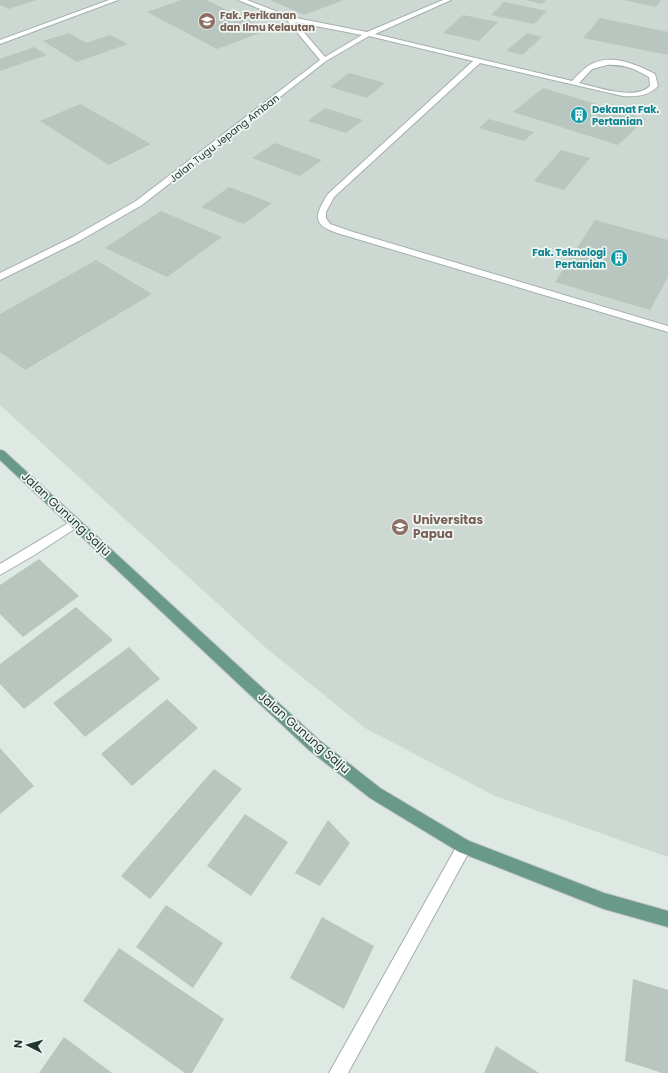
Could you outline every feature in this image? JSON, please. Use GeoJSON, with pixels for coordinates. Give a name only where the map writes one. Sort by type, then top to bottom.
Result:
{"type":"FeatureCollection","features":[{"type":"Feature","properties":{"kind":"main road","name":"Jalan Gunung Salju"},"geometry":{"type":"LineString","coordinates":[[0,454],[314,745],[375,793],[464,847],[604,901],[668,919]]}},
{"type":"Feature","properties":{"kind":"street"},"geometry":{"type":"LineString","coordinates":[[0,42],[115,0]]}},
{"type":"Feature","properties":{"kind":"street"},"geometry":{"type":"LineString","coordinates":[[241,0],[289,19],[368,34],[478,61],[574,83],[622,94],[636,94],[648,91],[654,86],[652,76],[639,68],[619,63],[602,62],[590,68],[574,83]]}},
{"type":"Feature","properties":{"kind":"street","name":"Jalan Tugu Jepang Amban"},"geometry":{"type":"LineString","coordinates":[[0,277],[76,239],[139,203],[324,60],[368,34],[448,0]]}},
{"type":"Feature","properties":{"kind":"street"},"geometry":{"type":"LineString","coordinates":[[289,19],[324,60]]}},
{"type":"Feature","properties":{"kind":"street"},"geometry":{"type":"LineString","coordinates":[[478,61],[330,196],[322,209],[320,218],[323,223],[331,228],[350,234],[668,329]]}},
{"type":"Feature","properties":{"kind":"street"},"geometry":{"type":"LineString","coordinates":[[0,570],[75,523]]}},
{"type":"Feature","properties":{"kind":"street"},"geometry":{"type":"LineString","coordinates":[[338,1073],[464,847]]}},
{"type":"Feature","properties":{"kind":"shaded area","name":"Universitas Papua"},"geometry":{"type":"Polygon","coordinates":[[[0,0],[668,0],[668,857],[495,796],[365,728],[266,648],[0,405],[0,0]]]}},
{"type":"Feature","properties":{"kind":"building"},"geometry":{"type":"Polygon","coordinates":[[[0,0],[36,0],[9,9],[0,5],[0,0]]]}},
{"type":"Feature","properties":{"kind":"building","name":"Fak. Perikanan dan Ilmu Kelautan"},"geometry":{"type":"Polygon","coordinates":[[[181,0],[207,0],[268,30],[217,49],[147,12],[181,0]]]}},
{"type":"Feature","properties":{"kind":"building"},"geometry":{"type":"Polygon","coordinates":[[[270,0],[344,0],[304,15],[270,0]]]}},
{"type":"Feature","properties":{"kind":"building"},"geometry":{"type":"Polygon","coordinates":[[[526,0],[546,0],[542,4],[526,0]]]}},
{"type":"Feature","properties":{"kind":"building"},"geometry":{"type":"Polygon","coordinates":[[[623,0],[661,0],[656,7],[623,0]]]}},
{"type":"Feature","properties":{"kind":"building"},"geometry":{"type":"Polygon","coordinates":[[[504,2],[547,11],[534,24],[491,15],[504,2]]]}},
{"type":"Feature","properties":{"kind":"building"},"geometry":{"type":"Polygon","coordinates":[[[463,15],[498,22],[479,41],[443,33],[463,15]]]}},
{"type":"Feature","properties":{"kind":"building"},"geometry":{"type":"Polygon","coordinates":[[[600,18],[668,32],[668,55],[583,38],[600,18]]]}},
{"type":"Feature","properties":{"kind":"building"},"geometry":{"type":"Polygon","coordinates":[[[69,33],[86,43],[110,35],[128,44],[77,62],[43,41],[69,33]]]}},
{"type":"Feature","properties":{"kind":"building"},"geometry":{"type":"Polygon","coordinates":[[[527,33],[542,37],[522,55],[506,51],[527,33]]]}},
{"type":"Feature","properties":{"kind":"building"},"geometry":{"type":"Polygon","coordinates":[[[34,47],[47,55],[0,71],[0,59],[34,47]]]}},
{"type":"Feature","properties":{"kind":"building"},"geometry":{"type":"Polygon","coordinates":[[[349,73],[385,83],[367,98],[330,87],[349,73]]]}},
{"type":"Feature","properties":{"kind":"building","name":"Dekanat Fak. Pertanian"},"geometry":{"type":"Polygon","coordinates":[[[543,88],[646,119],[618,145],[513,112],[543,88]]]}},
{"type":"Feature","properties":{"kind":"building"},"geometry":{"type":"Polygon","coordinates":[[[80,104],[151,144],[109,165],[40,121],[80,104]]]}},
{"type":"Feature","properties":{"kind":"building"},"geometry":{"type":"Polygon","coordinates":[[[325,108],[363,120],[346,133],[308,121],[325,108]]]}},
{"type":"Feature","properties":{"kind":"building"},"geometry":{"type":"Polygon","coordinates":[[[489,119],[534,132],[524,141],[479,128],[489,119]]]}},
{"type":"Feature","properties":{"kind":"building"},"geometry":{"type":"Polygon","coordinates":[[[275,143],[322,160],[300,176],[252,158],[275,143]]]}},
{"type":"Feature","properties":{"kind":"building"},"geometry":{"type":"Polygon","coordinates":[[[561,150],[590,158],[564,190],[534,181],[561,150]]]}},
{"type":"Feature","properties":{"kind":"building"},"geometry":{"type":"Polygon","coordinates":[[[229,187],[272,203],[244,224],[201,207],[229,187]]]}},
{"type":"Feature","properties":{"kind":"building"},"geometry":{"type":"Polygon","coordinates":[[[161,211],[222,237],[167,277],[105,248],[161,211]]]}},
{"type":"Feature","properties":{"kind":"building","name":"Fak. Teknologi Pertanian"},"geometry":{"type":"Polygon","coordinates":[[[595,220],[668,240],[668,277],[650,310],[555,282],[595,220]]]}},
{"type":"Feature","properties":{"kind":"building"},"geometry":{"type":"Polygon","coordinates":[[[96,260],[152,294],[25,370],[0,352],[0,314],[96,260]]]}},
{"type":"Feature","properties":{"kind":"building"},"geometry":{"type":"Polygon","coordinates":[[[39,559],[79,596],[23,637],[0,614],[0,585],[39,559]]]}},
{"type":"Feature","properties":{"kind":"building"},"geometry":{"type":"Polygon","coordinates":[[[76,607],[113,640],[24,709],[0,684],[0,664],[76,607]]]}},
{"type":"Feature","properties":{"kind":"building"},"geometry":{"type":"Polygon","coordinates":[[[129,647],[160,679],[85,737],[53,703],[129,647]]]}},
{"type":"Feature","properties":{"kind":"building"},"geometry":{"type":"Polygon","coordinates":[[[167,699],[198,728],[132,786],[101,754],[167,699]]]}},
{"type":"Feature","properties":{"kind":"building"},"geometry":{"type":"Polygon","coordinates":[[[0,748],[34,786],[0,814],[0,748]]]}},
{"type":"Feature","properties":{"kind":"building"},"geometry":{"type":"Polygon","coordinates":[[[214,769],[242,789],[150,899],[121,876],[214,769]]]}},
{"type":"Feature","properties":{"kind":"building"},"geometry":{"type":"Polygon","coordinates":[[[245,814],[288,842],[251,896],[207,866],[245,814]]]}},
{"type":"Feature","properties":{"kind":"building"},"geometry":{"type":"Polygon","coordinates":[[[328,820],[350,843],[320,886],[295,873],[328,820]]]}},
{"type":"Feature","properties":{"kind":"building"},"geometry":{"type":"Polygon","coordinates":[[[166,905],[223,943],[193,988],[136,947],[166,905]]]}},
{"type":"Feature","properties":{"kind":"building"},"geometry":{"type":"Polygon","coordinates":[[[322,917],[374,946],[344,1009],[290,978],[322,917]]]}},
{"type":"Feature","properties":{"kind":"building"},"geometry":{"type":"Polygon","coordinates":[[[119,948],[224,1019],[192,1073],[185,1073],[83,1001],[119,948]]]}},
{"type":"Feature","properties":{"kind":"building"},"geometry":{"type":"Polygon","coordinates":[[[633,979],[668,990],[668,1073],[662,1073],[625,1061],[633,979]]]}},
{"type":"Feature","properties":{"kind":"building"},"geometry":{"type":"Polygon","coordinates":[[[64,1037],[112,1073],[39,1073],[64,1037]]]}},
{"type":"Feature","properties":{"kind":"building"},"geometry":{"type":"Polygon","coordinates":[[[496,1046],[539,1073],[484,1073],[496,1046]]]}},
{"type":"Feature","properties":{"kind":"place","name":"Fak. Perikanan dan Ilmu Kelautan"},"geometry":{"type":"Point","coordinates":[207,21]}},
{"type":"Feature","properties":{"kind":"place","name":"Dekanat Fak. Pertanian"},"geometry":{"type":"Point","coordinates":[579,115]}},
{"type":"Feature","properties":{"kind":"place","name":"Fak. Teknologi Pertanian"},"geometry":{"type":"Point","coordinates":[619,258]}},
{"type":"Feature","properties":{"kind":"place","name":"Universitas Papua"},"geometry":{"type":"Point","coordinates":[400,527]}}]}
